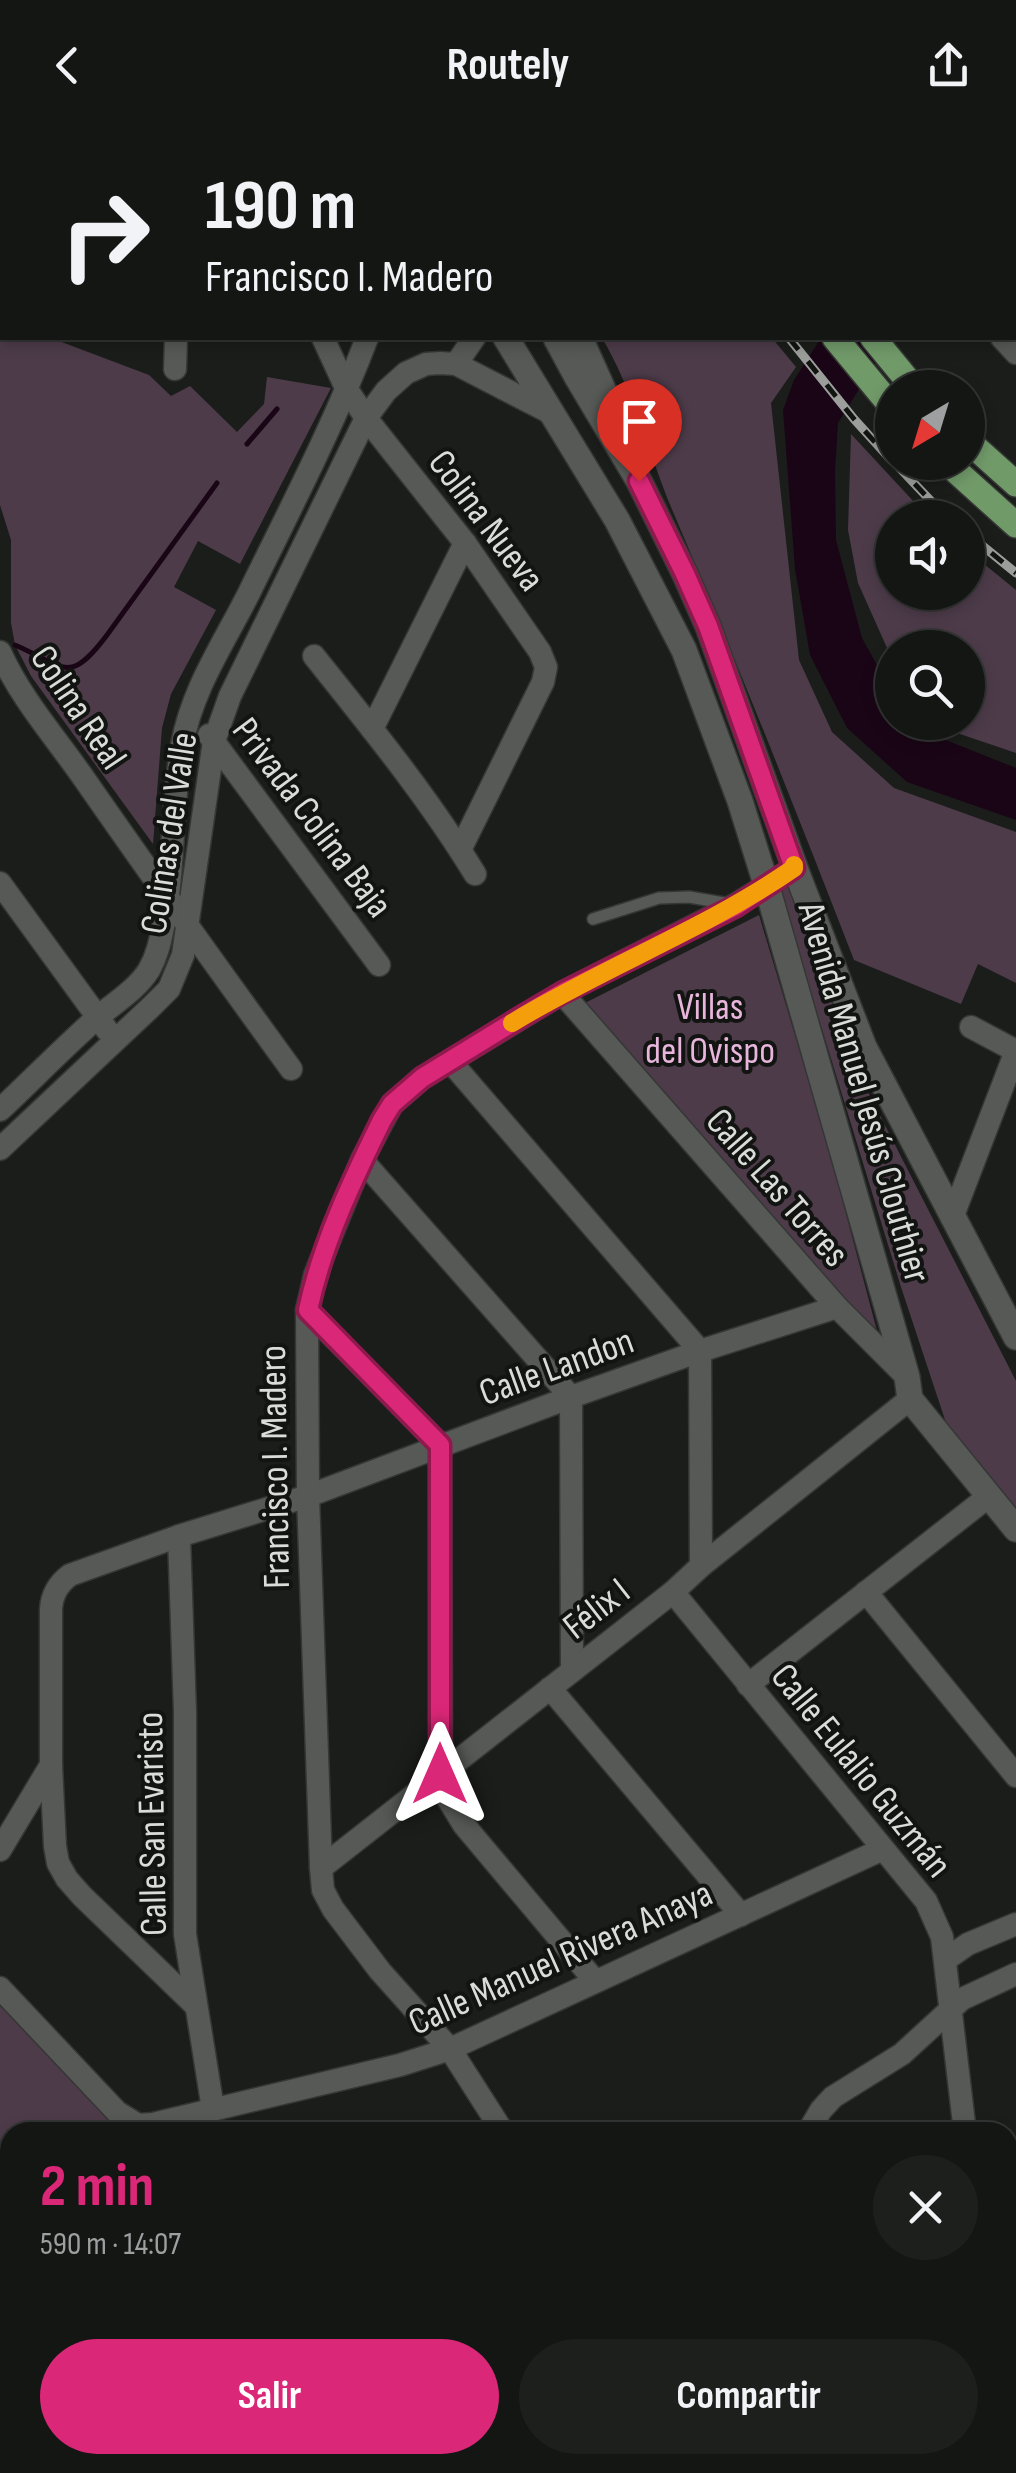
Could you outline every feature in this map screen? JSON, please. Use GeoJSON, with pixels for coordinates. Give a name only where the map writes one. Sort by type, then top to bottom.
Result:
{"type":"FeatureCollection","features":[{"type":"Feature","properties":{"kind":"main road"},"geometry":{"type":"LineString","coordinates":[[837,340],[875,387]]}},
{"type":"Feature","properties":{"kind":"main road"},"geometry":{"type":"LineString","coordinates":[[875,340],[900,370]]}},
{"type":"Feature","properties":{"kind":"main road"},"geometry":{"type":"LineString","coordinates":[[985,456],[1016,484]]}},
{"type":"Feature","properties":{"kind":"main road"},"geometry":{"type":"LineString","coordinates":[[966,480],[1016,525]]}},
{"type":"Feature","properties":{"kind":"street"},"geometry":{"type":"LineString","coordinates":[[175,369],[176,340]]}},
{"type":"Feature","properties":{"kind":"street","name":"Colina Nueva"},"geometry":{"type":"LineString","coordinates":[[324,340],[346,388],[366,418],[465,543],[540,652],[546,667],[543,682],[460,850]]}},
{"type":"Feature","properties":{"kind":"street","name":"Colinas del Valle"},"geometry":{"type":"LineString","coordinates":[[1,1109],[142,980],[158,952],[168,900],[176,789],[190,712],[366,340]]}},
{"type":"Feature","properties":{"kind":"street"},"geometry":{"type":"LineString","coordinates":[[473,340],[456,364],[551,413]]}},
{"type":"Feature","properties":{"kind":"street","name":"Avenida Manuel Jesús Clouthier"},"geometry":{"type":"LineString","coordinates":[[507,340],[617,520],[684,650],[768,886],[908,1388],[1016,1529]]}},
{"type":"Feature","properties":{"kind":"street","name":"Avenida Manuel Jesús Clouthier"},"geometry":{"type":"LineString","coordinates":[[557,340],[639,481],[708,626],[794,868],[864,1048],[1014,1327]]}},
{"type":"Feature","properties":{"kind":"street"},"geometry":{"type":"LineString","coordinates":[[581,340],[639,481]]}},
{"type":"Feature","properties":{"kind":"street","name":"Colinas del Valle"},"geometry":{"type":"LineString","coordinates":[[0,1149],[169,989],[178,973],[188,928],[214,741],[230,696],[366,418],[386,391],[406,374],[426,364],[456,364]]}},
{"type":"Feature","properties":{"kind":"street"},"geometry":{"type":"LineString","coordinates":[[372,729],[465,543]]}},
{"type":"Feature","properties":{"kind":"street","name":"Colina Real"},"geometry":{"type":"LineString","coordinates":[[0,652],[16,686],[291,1070]]}},
{"type":"Feature","properties":{"kind":"street"},"geometry":{"type":"LineString","coordinates":[[314,656],[372,729],[475,874]]}},
{"type":"Feature","properties":{"kind":"street","name":"Privada Colina Baja"},"geometry":{"type":"LineString","coordinates":[[190,712],[379,965]]}},
{"type":"Feature","properties":{"kind":"street","name":"Francisco I. Madero"},"geometry":{"type":"LineString","coordinates":[[497,2122],[450,2049],[380,1971],[323,1890],[308,1496],[308,1310],[315,1275],[362,1160],[392,1104],[422,1078],[562,993],[736,906],[794,868]]}},
{"type":"Feature","properties":{"kind":"street"},"geometry":{"type":"LineString","coordinates":[[0,883],[114,1042]]}},
{"type":"Feature","properties":{"kind":"street","name":"Calle Las Torres"},"geometry":{"type":"LineString","coordinates":[[562,993],[908,1388]]}},
{"type":"Feature","properties":{"kind":"street"},"geometry":{"type":"LineString","coordinates":[[952,1218],[1011,1087],[1016,1051],[971,1027]]}},
{"type":"Feature","properties":{"kind":"street"},"geometry":{"type":"LineString","coordinates":[[450,1062],[700,1351],[701,1566]]}},
{"type":"Feature","properties":{"kind":"street"},"geometry":{"type":"LineString","coordinates":[[1,1109],[19,1132]]}},
{"type":"Feature","properties":{"kind":"street"},"geometry":{"type":"LineString","coordinates":[[362,1160],[571,1397],[572,1671]]}},
{"type":"Feature","properties":{"kind":"street","name":"Calle Landon"},"geometry":{"type":"LineString","coordinates":[[52,1765],[51,1609],[56,1588],[70,1575],[308,1496],[571,1397],[837,1307]]}},
{"type":"Feature","properties":{"kind":"street"},"geometry":{"type":"LineString","coordinates":[[308,1310],[440,1445],[440,1774],[445,1794],[464,1825],[596,1981]]}},
{"type":"Feature","properties":{"kind":"street","name":"Félix I"},"geometry":{"type":"LineString","coordinates":[[320,1868],[672,1592],[908,1388]]}},
{"type":"Feature","properties":{"kind":"street"},"geometry":{"type":"LineString","coordinates":[[748,1685],[988,1496]]}},
{"type":"Feature","properties":{"kind":"street","name":"Calle San Evaristo"},"geometry":{"type":"LineString","coordinates":[[180,1536],[185,1934],[213,2109]]}},
{"type":"Feature","properties":{"kind":"street","name":"Calle Eulalio Guzmán"},"geometry":{"type":"LineString","coordinates":[[672,1592],[926,1901],[937,1920],[946,1960],[964,2122]]}},
{"type":"Feature","properties":{"kind":"street"},"geometry":{"type":"LineString","coordinates":[[866,1592],[1016,1776]]}},
{"type":"Feature","properties":{"kind":"street"},"geometry":{"type":"LineString","coordinates":[[550,1688],[740,1915]]}},
{"type":"Feature","properties":{"kind":"street"},"geometry":{"type":"LineString","coordinates":[[0,1850],[52,1765]]}},
{"type":"Feature","properties":{"kind":"street"},"geometry":{"type":"LineString","coordinates":[[52,1765],[55,1846],[67,1879],[195,2005]]}},
{"type":"Feature","properties":{"kind":"street","name":"Calle Manuel Rivera Anaya"},"geometry":{"type":"LineString","coordinates":[[162,2122],[400,2065],[450,2049],[883,1850]]}},
{"type":"Feature","properties":{"kind":"street"},"geometry":{"type":"LineString","coordinates":[[946,1960],[968,1944],[1016,1924]]}},
{"type":"Feature","properties":{"kind":"street"},"geometry":{"type":"LineString","coordinates":[[813,2122],[834,2096],[902,2054],[962,1999],[1016,1974]]}},
{"type":"Feature","properties":{"kind":"street","name":"Calle Manuel Rivera Anaya"},"geometry":{"type":"LineString","coordinates":[[0,1988],[117,2112],[133,2122]]}},
{"type":"Feature","properties":{"kind":"lane"},"geometry":{"type":"LineString","coordinates":[[593,919],[659,898],[689,897],[736,906]]}},
{"type":"Feature","properties":{"kind":"green space"},"geometry":{"type":"Polygon","coordinates":[[[0,340],[56,340],[149,375],[171,396],[190,386],[237,432],[264,404],[267,377],[331,388],[240,564],[198,541],[174,587],[216,610],[171,694],[162,728],[153,844],[31,676],[15,645],[11,623],[11,540],[0,505],[0,340]]]}},
{"type":"Feature","properties":{"kind":"green space"},"geometry":{"type":"Polygon","coordinates":[[[603,340],[774,340],[796,367],[771,403],[799,660],[832,732],[894,788],[1016,832],[1016,983],[978,964],[961,1004],[854,960],[603,340]]]}},
{"type":"Feature","properties":{"kind":"green space"},"geometry":{"type":"Polygon","coordinates":[[[851,434],[875,460],[875,480],[894,480],[912,500],[875,500],[875,610],[985,610],[985,565],[1016,590],[1016,753],[978,740],[985,740],[985,630],[879,630],[858,583],[848,530],[851,434]]]}},
{"type":"Feature","properties":{"kind":"green space","name":"Villas del Ovispo"},"geometry":{"type":"Polygon","coordinates":[[[792,886],[852,1061],[1016,1381],[1016,1515],[951,1438],[779,889],[792,886]]]}},
{"type":"Feature","properties":{"kind":"green space","name":"Villas del Ovispo"},"geometry":{"type":"Polygon","coordinates":[[[759,915],[827,1142],[881,1346],[583,1004],[759,915]]]}},
{"type":"Feature","properties":{"kind":"green space"},"geometry":{"type":"Polygon","coordinates":[[[0,1976],[124,2122],[0,2122],[0,1976]]]}},
{"type":"Feature","properties":{"kind":"shaded area"},"geometry":{"type":"Polygon","coordinates":[[[820,340],[890,340],[838,423],[835,471],[836,540],[862,638],[875,661],[875,740],[946,740],[1016,768],[1016,820],[907,782],[847,728],[810,655],[795,569],[783,410],[794,380],[820,340]]]}},
{"type":"Feature","properties":{"kind":"waterway"},"geometry":{"type":"LineString","coordinates":[[247,444],[277,409]]}},
{"type":"Feature","properties":{"kind":"waterway"},"geometry":{"type":"LineString","coordinates":[[15,645],[55,665],[74,667],[83,661],[107,635],[217,483]]}},
{"type":"Feature","properties":{"kind":"railway"},"geometry":{"type":"LineString","coordinates":[[791,340],[875,442]]}},
{"type":"Feature","properties":{"kind":"railway"},"geometry":{"type":"LineString","coordinates":[[911,480],[930,500]]}},
{"type":"Feature","properties":{"kind":"railway"},"geometry":{"type":"LineString","coordinates":[[985,548],[1016,573]]}},
{"type":"Feature","properties":{"kind":"slow traffic"},"geometry":{"type":"LineString","coordinates":[[512,1023],[562,993],[736,906],[794,865]]}},
{"type":"Feature","properties":{"kind":"route"},"geometry":{"type":"LineString","coordinates":[[440,1774],[440,1445],[308,1310],[315,1275],[330,1236],[382,1120],[392,1104],[422,1078],[562,993],[736,906],[794,868],[708,626],[639,481]]}}]}
